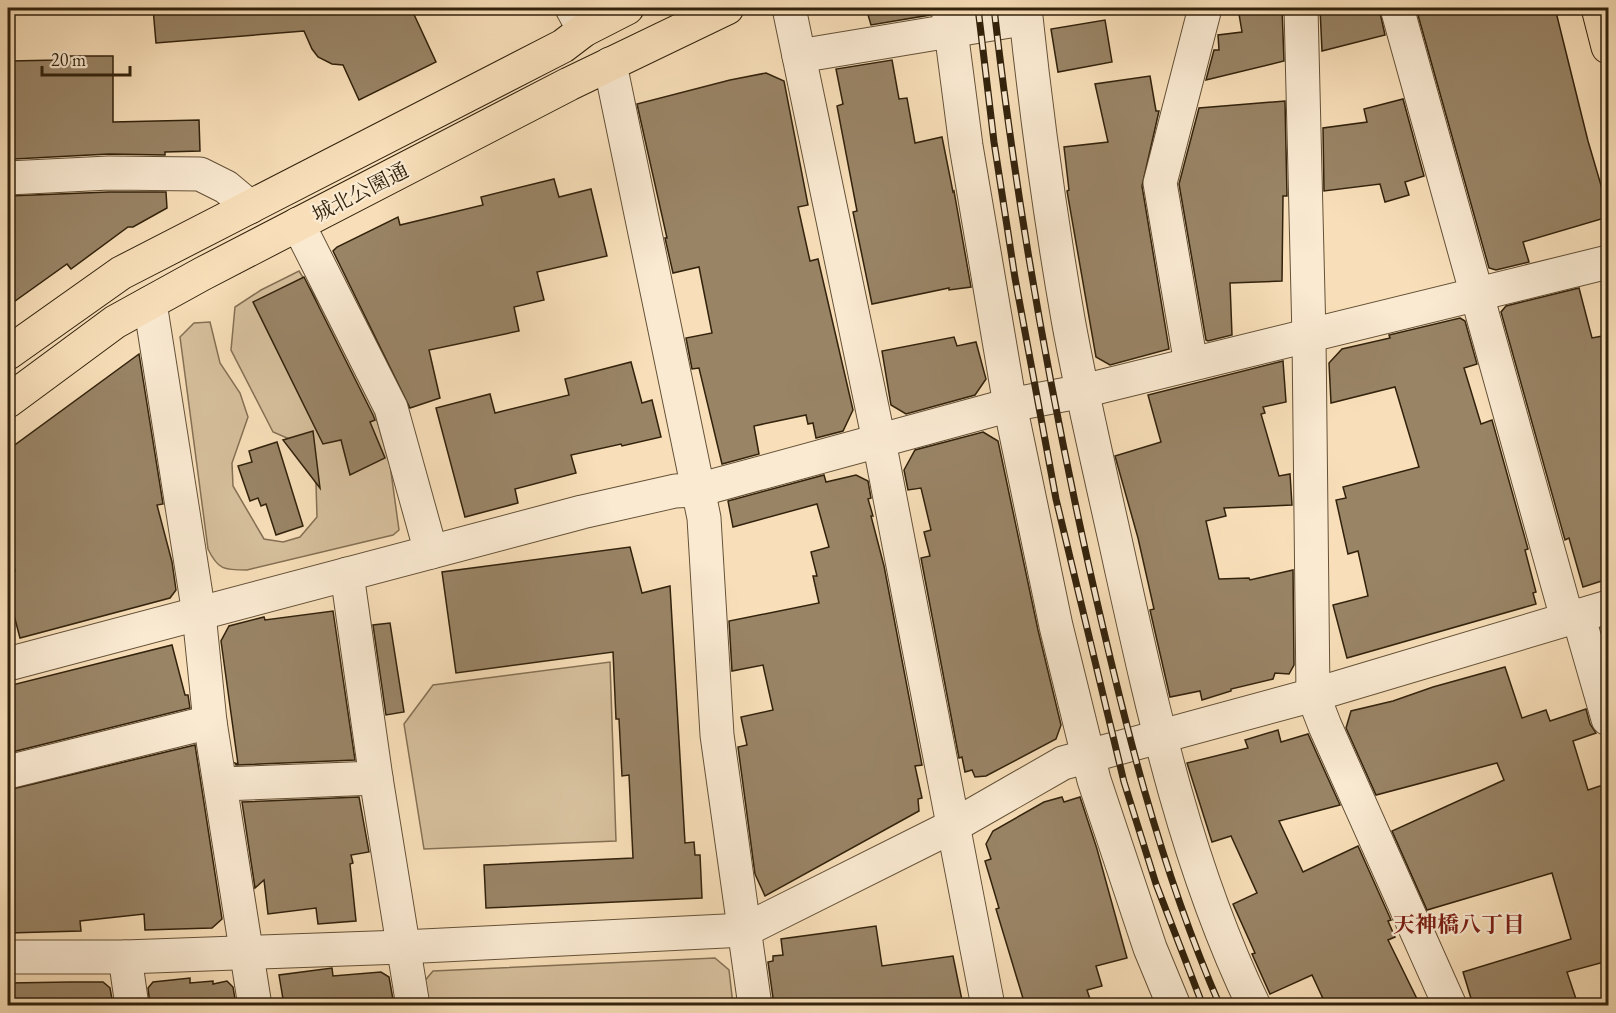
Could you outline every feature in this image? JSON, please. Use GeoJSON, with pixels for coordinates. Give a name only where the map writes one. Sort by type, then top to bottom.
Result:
{"type":"FeatureCollection","features":[{"type":"Feature","properties":{"kind":"main road","name":"城北公園通"},"geometry":{"type":"LineString","coordinates":[[8,353],[122,273],[563,46],[578,19],[627,8]]}},
{"type":"Feature","properties":{"kind":"main road","name":"城北公園通"},"geometry":{"type":"LineString","coordinates":[[8,401],[115,322],[298,224],[610,64],[727,8]]}},
{"type":"Feature","properties":{"kind":"main road"},"geometry":{"type":"LineString","coordinates":[[1598,8],[1608,47]]}},
{"type":"Feature","properties":{"kind":"street"},"geometry":{"type":"LineString","coordinates":[[789,8],[879,441],[988,1005]]}},
{"type":"Feature","properties":{"kind":"street"},"geometry":{"type":"LineString","coordinates":[[799,56],[949,19],[1010,21],[1024,8]]}},
{"type":"Feature","properties":{"kind":"street"},"geometry":{"type":"LineString","coordinates":[[1024,8],[1039,134],[1068,321],[1150,740],[1172,785],[1215,913],[1254,1005]]}},
{"type":"Feature","properties":{"kind":"street"},"geometry":{"type":"LineString","coordinates":[[1191,364],[1160,183],[1205,8]]}},
{"type":"Feature","properties":{"kind":"street"},"geometry":{"type":"LineString","coordinates":[[1301,8],[1309,337],[1313,695],[1450,1005]]}},
{"type":"Feature","properties":{"kind":"street"},"geometry":{"type":"LineString","coordinates":[[1397,8],[1477,293],[1584,613],[1608,719]]}},
{"type":"Feature","properties":{"kind":"street"},"geometry":{"type":"LineString","coordinates":[[949,19],[966,146],[1010,405],[1056,626],[1095,754],[1119,857],[1150,948],[1174,1005]]}},
{"type":"Feature","properties":{"kind":"street"},"geometry":{"type":"LineString","coordinates":[[610,64],[704,518],[717,735],[755,1005]]}},
{"type":"Feature","properties":{"kind":"street"},"geometry":{"type":"LineString","coordinates":[[8,178],[109,173],[200,174],[226,187],[250,207]]}},
{"type":"Feature","properties":{"kind":"street"},"geometry":{"type":"LineString","coordinates":[[298,224],[391,408],[431,552]]}},
{"type":"Feature","properties":{"kind":"street"},"geometry":{"type":"LineString","coordinates":[[8,664],[582,512],[675,491],[698,490],[1010,405],[1083,391],[1309,337],[1477,293],[1608,262]]}},
{"type":"Feature","properties":{"kind":"street"},"geometry":{"type":"LineString","coordinates":[[150,303],[199,614],[210,722],[255,1005]]}},
{"type":"Feature","properties":{"kind":"street"},"geometry":{"type":"LineString","coordinates":[[347,574],[376,778],[413,1005]]}},
{"type":"Feature","properties":{"kind":"street"},"geometry":{"type":"LineString","coordinates":[[8,957],[125,957],[402,947],[745,930],[953,826],[1063,763],[1313,695],[1584,613]]}},
{"type":"Feature","properties":{"kind":"street"},"geometry":{"type":"LineString","coordinates":[[8,772],[210,722]]}},
{"type":"Feature","properties":{"kind":"street"},"geometry":{"type":"LineString","coordinates":[[220,784],[376,778]]}},
{"type":"Feature","properties":{"kind":"street"},"geometry":{"type":"LineString","coordinates":[[125,957],[132,1005]]}},
{"type":"Feature","properties":{"kind":"shaded area"},"geometry":{"type":"Polygon","coordinates":[[[299,271],[363,373],[390,465],[399,530],[393,535],[247,570],[227,569],[215,561],[208,549],[180,337],[194,323],[210,322],[220,363],[240,393],[248,417],[232,463],[233,486],[264,539],[283,542],[300,537],[317,517],[316,484],[309,455],[294,441],[273,432],[231,350],[235,307],[261,290],[299,271]]]}},
{"type":"Feature","properties":{"kind":"shaded area"},"geometry":{"type":"Polygon","coordinates":[[[610,662],[616,841],[424,849],[404,724],[433,685],[610,662]]]}},
{"type":"Feature","properties":{"kind":"shaded area"},"geometry":{"type":"Polygon","coordinates":[[[715,958],[729,970],[733,1005],[426,1005],[422,984],[433,971],[715,958]]]}},
{"type":"Feature","properties":{"kind":"building"},"geometry":{"type":"Polygon","coordinates":[[[153,8],[411,8],[436,62],[359,100],[343,65],[332,64],[318,57],[304,31],[156,43],[153,8]]]}},
{"type":"Feature","properties":{"kind":"building"},"geometry":{"type":"Polygon","coordinates":[[[866,8],[930,8],[930,15],[871,25],[866,8]]]}},
{"type":"Feature","properties":{"kind":"building"},"geometry":{"type":"Polygon","coordinates":[[[1238,8],[1282,8],[1284,61],[1206,80],[1214,50],[1219,50],[1218,35],[1242,32],[1238,8]]]}},
{"type":"Feature","properties":{"kind":"building"},"geometry":{"type":"Polygon","coordinates":[[[1320,8],[1379,8],[1385,35],[1322,51],[1320,8]]]}},
{"type":"Feature","properties":{"kind":"building"},"geometry":{"type":"Polygon","coordinates":[[[1416,8],[1555,8],[1588,141],[1608,209],[1608,217],[1523,242],[1529,262],[1496,270],[1489,268],[1416,8]]]}},
{"type":"Feature","properties":{"kind":"building"},"geometry":{"type":"Polygon","coordinates":[[[1105,20],[1112,62],[1058,72],[1051,29],[1105,20]]]}},
{"type":"Feature","properties":{"kind":"building"},"geometry":{"type":"Polygon","coordinates":[[[58,56],[113,56],[113,122],[199,120],[200,151],[165,152],[165,155],[109,154],[14,159],[11,61],[58,60],[58,56]]]}},
{"type":"Feature","properties":{"kind":"building"},"geometry":{"type":"Polygon","coordinates":[[[892,60],[899,99],[907,98],[915,143],[942,137],[971,287],[949,290],[949,288],[872,304],[853,212],[857,211],[837,106],[843,104],[836,69],[892,60]]]}},
{"type":"Feature","properties":{"kind":"building"},"geometry":{"type":"Polygon","coordinates":[[[766,73],[784,81],[808,205],[798,207],[810,261],[818,259],[853,410],[843,431],[816,438],[813,423],[808,424],[806,415],[754,426],[759,454],[722,464],[699,368],[692,369],[686,338],[712,333],[699,267],[673,273],[637,104],[766,73]]]}},
{"type":"Feature","properties":{"kind":"building"},"geometry":{"type":"Polygon","coordinates":[[[1150,76],[1156,111],[1159,111],[1142,186],[1169,349],[1110,365],[1096,357],[1067,191],[1069,190],[1064,147],[1108,142],[1095,84],[1150,76]]]}},
{"type":"Feature","properties":{"kind":"building"},"geometry":{"type":"Polygon","coordinates":[[[1403,99],[1424,176],[1405,182],[1409,195],[1385,202],[1380,184],[1324,191],[1323,128],[1367,122],[1364,109],[1403,99]]]}},
{"type":"Feature","properties":{"kind":"building"},"geometry":{"type":"Polygon","coordinates":[[[1285,101],[1287,196],[1283,196],[1282,281],[1230,283],[1232,335],[1208,341],[1179,184],[1199,108],[1285,101]]]}},
{"type":"Feature","properties":{"kind":"building"},"geometry":{"type":"Polygon","coordinates":[[[554,179],[559,197],[591,189],[607,256],[537,272],[544,300],[514,307],[519,331],[429,350],[440,398],[410,408],[333,251],[398,217],[400,225],[483,205],[481,197],[554,179]]]}},
{"type":"Feature","properties":{"kind":"building"},"geometry":{"type":"Polygon","coordinates":[[[166,192],[167,208],[133,227],[128,227],[71,269],[67,264],[8,306],[8,196],[166,192]]]}},
{"type":"Feature","properties":{"kind":"building"},"geometry":{"type":"Polygon","coordinates":[[[304,277],[373,415],[375,420],[370,422],[385,458],[350,475],[341,440],[323,444],[253,302],[304,277]]]}},
{"type":"Feature","properties":{"kind":"building"},"geometry":{"type":"Polygon","coordinates":[[[1579,288],[1592,338],[1608,335],[1608,579],[1583,587],[1569,538],[1565,540],[1501,312],[1506,306],[1579,288]]]}},
{"type":"Feature","properties":{"kind":"building"},"geometry":{"type":"Polygon","coordinates":[[[1460,318],[1465,321],[1477,364],[1464,368],[1481,424],[1492,420],[1528,549],[1525,550],[1536,592],[1533,593],[1536,604],[1347,658],[1333,605],[1368,596],[1358,551],[1348,554],[1336,500],[1346,498],[1343,487],[1419,467],[1395,387],[1331,403],[1329,363],[1342,349],[1460,318]]]}},
{"type":"Feature","properties":{"kind":"building"},"geometry":{"type":"Polygon","coordinates":[[[954,337],[957,346],[976,342],[986,379],[975,395],[906,414],[891,405],[882,351],[954,337]]]}},
{"type":"Feature","properties":{"kind":"building"},"geometry":{"type":"Polygon","coordinates":[[[139,354],[163,504],[157,505],[172,562],[176,590],[170,598],[20,638],[11,604],[8,605],[8,573],[15,571],[8,543],[8,450],[139,354]]]}},
{"type":"Feature","properties":{"kind":"building"},"geometry":{"type":"Polygon","coordinates":[[[1283,361],[1286,402],[1263,407],[1265,413],[1261,414],[1279,476],[1290,474],[1292,505],[1224,508],[1226,516],[1206,521],[1219,579],[1249,578],[1250,580],[1293,570],[1294,665],[1289,674],[1275,673],[1273,679],[1231,689],[1231,691],[1202,700],[1200,691],[1170,697],[1150,610],[1154,609],[1138,538],[1115,456],[1161,442],[1148,395],[1283,361]]]}},
{"type":"Feature","properties":{"kind":"building"},"geometry":{"type":"Polygon","coordinates":[[[631,362],[642,403],[652,400],[661,437],[571,455],[576,473],[515,489],[518,503],[465,517],[436,408],[490,394],[495,413],[569,395],[565,379],[631,362]]]}},
{"type":"Feature","properties":{"kind":"building"},"geometry":{"type":"Polygon","coordinates":[[[313,431],[320,488],[283,440],[313,431]]]}},
{"type":"Feature","properties":{"kind":"building"},"geometry":{"type":"Polygon","coordinates":[[[983,432],[998,441],[1038,630],[1061,725],[1056,739],[986,776],[975,777],[972,770],[965,772],[962,757],[959,758],[921,558],[930,556],[924,532],[931,530],[921,488],[908,490],[904,470],[915,450],[983,432]]]}},
{"type":"Feature","properties":{"kind":"building"},"geometry":{"type":"Polygon","coordinates":[[[277,442],[303,526],[276,535],[266,504],[261,506],[258,498],[250,501],[238,466],[252,462],[249,451],[277,442]]]}},
{"type":"Feature","properties":{"kind":"building"},"geometry":{"type":"Polygon","coordinates":[[[824,475],[826,482],[856,475],[868,481],[871,498],[868,499],[873,516],[871,516],[884,566],[922,765],[915,766],[922,798],[918,799],[919,811],[765,896],[755,874],[738,747],[747,745],[741,717],[773,710],[763,665],[732,671],[729,621],[819,603],[813,576],[817,576],[811,552],[829,547],[817,504],[733,527],[728,501],[824,475]]]}},
{"type":"Feature","properties":{"kind":"building"},"geometry":{"type":"Polygon","coordinates":[[[630,547],[642,593],[670,586],[685,843],[694,842],[695,855],[700,855],[702,898],[486,908],[484,865],[633,858],[629,775],[622,776],[619,719],[616,719],[613,652],[456,673],[442,572],[630,547]]]}},
{"type":"Feature","properties":{"kind":"building"},"geometry":{"type":"Polygon","coordinates":[[[333,611],[355,760],[236,765],[235,763],[238,764],[221,641],[229,626],[264,617],[265,620],[333,611]]]}},
{"type":"Feature","properties":{"kind":"building"},"geometry":{"type":"Polygon","coordinates":[[[390,623],[404,712],[386,715],[373,625],[390,623]]]}},
{"type":"Feature","properties":{"kind":"building"},"geometry":{"type":"Polygon","coordinates":[[[172,645],[190,708],[8,753],[8,686],[172,645]]]}},
{"type":"Feature","properties":{"kind":"building"},"geometry":{"type":"Polygon","coordinates":[[[1505,667],[1522,718],[1546,710],[1550,721],[1586,709],[1590,724],[1596,733],[1573,741],[1588,790],[1603,785],[1608,802],[1608,961],[1567,972],[1578,1005],[1473,1005],[1463,972],[1571,939],[1552,873],[1427,910],[1392,831],[1504,780],[1497,763],[1376,795],[1346,728],[1351,711],[1393,701],[1505,667]]]}},
{"type":"Feature","properties":{"kind":"building"},"geometry":{"type":"Polygon","coordinates":[[[1278,730],[1281,742],[1308,734],[1340,805],[1279,821],[1303,872],[1358,846],[1391,920],[1388,921],[1395,937],[1388,940],[1420,1005],[1326,1005],[1312,975],[1270,994],[1233,904],[1257,893],[1231,836],[1212,842],[1187,763],[1248,748],[1245,740],[1278,730]]]}},
{"type":"Feature","properties":{"kind":"building"},"geometry":{"type":"Polygon","coordinates":[[[195,745],[222,919],[212,928],[145,930],[144,914],[80,921],[81,931],[8,933],[8,790],[195,745]]]}},
{"type":"Feature","properties":{"kind":"building"},"geometry":{"type":"Polygon","coordinates":[[[359,797],[369,852],[351,855],[356,921],[318,924],[316,908],[268,914],[264,880],[255,888],[242,802],[359,797]]]}},
{"type":"Feature","properties":{"kind":"building"},"geometry":{"type":"Polygon","coordinates":[[[1062,797],[1064,802],[1080,797],[1127,958],[1096,966],[1102,986],[1087,990],[1092,1005],[1025,1005],[996,909],[999,908],[985,861],[991,859],[986,844],[993,831],[1044,802],[1062,797]]]}},
{"type":"Feature","properties":{"kind":"building"},"geometry":{"type":"Polygon","coordinates":[[[876,926],[882,966],[953,956],[963,1005],[774,1005],[768,962],[773,961],[773,956],[783,955],[781,939],[876,926]]]}},
{"type":"Feature","properties":{"kind":"building"},"geometry":{"type":"Polygon","coordinates":[[[332,968],[333,976],[381,972],[389,977],[394,1005],[284,1005],[279,975],[332,968]]]}},
{"type":"Feature","properties":{"kind":"building"},"geometry":{"type":"Polygon","coordinates":[[[190,978],[190,983],[213,981],[213,984],[227,981],[233,987],[236,1005],[150,1005],[148,988],[153,982],[190,978]]]}},
{"type":"Feature","properties":{"kind":"building"},"geometry":{"type":"Polygon","coordinates":[[[103,982],[110,988],[113,1005],[8,1005],[8,983],[103,982]]]}},
{"type":"Feature","properties":{"kind":"railway"},"geometry":{"type":"LineString","coordinates":[[978,8],[994,142],[1015,278],[1056,499],[1124,782],[1156,884],[1203,1006]]}},
{"type":"Feature","properties":{"kind":"railway"},"geometry":{"type":"LineString","coordinates":[[994,8],[1022,218],[1060,428],[1089,567],[1129,734],[1160,844],[1178,898],[1220,1006]]}},
{"type":"Feature","properties":{"kind":"district","name":"天神橋八丁目"},"geometry":{"type":"Point","coordinates":[1459,924]}}]}
